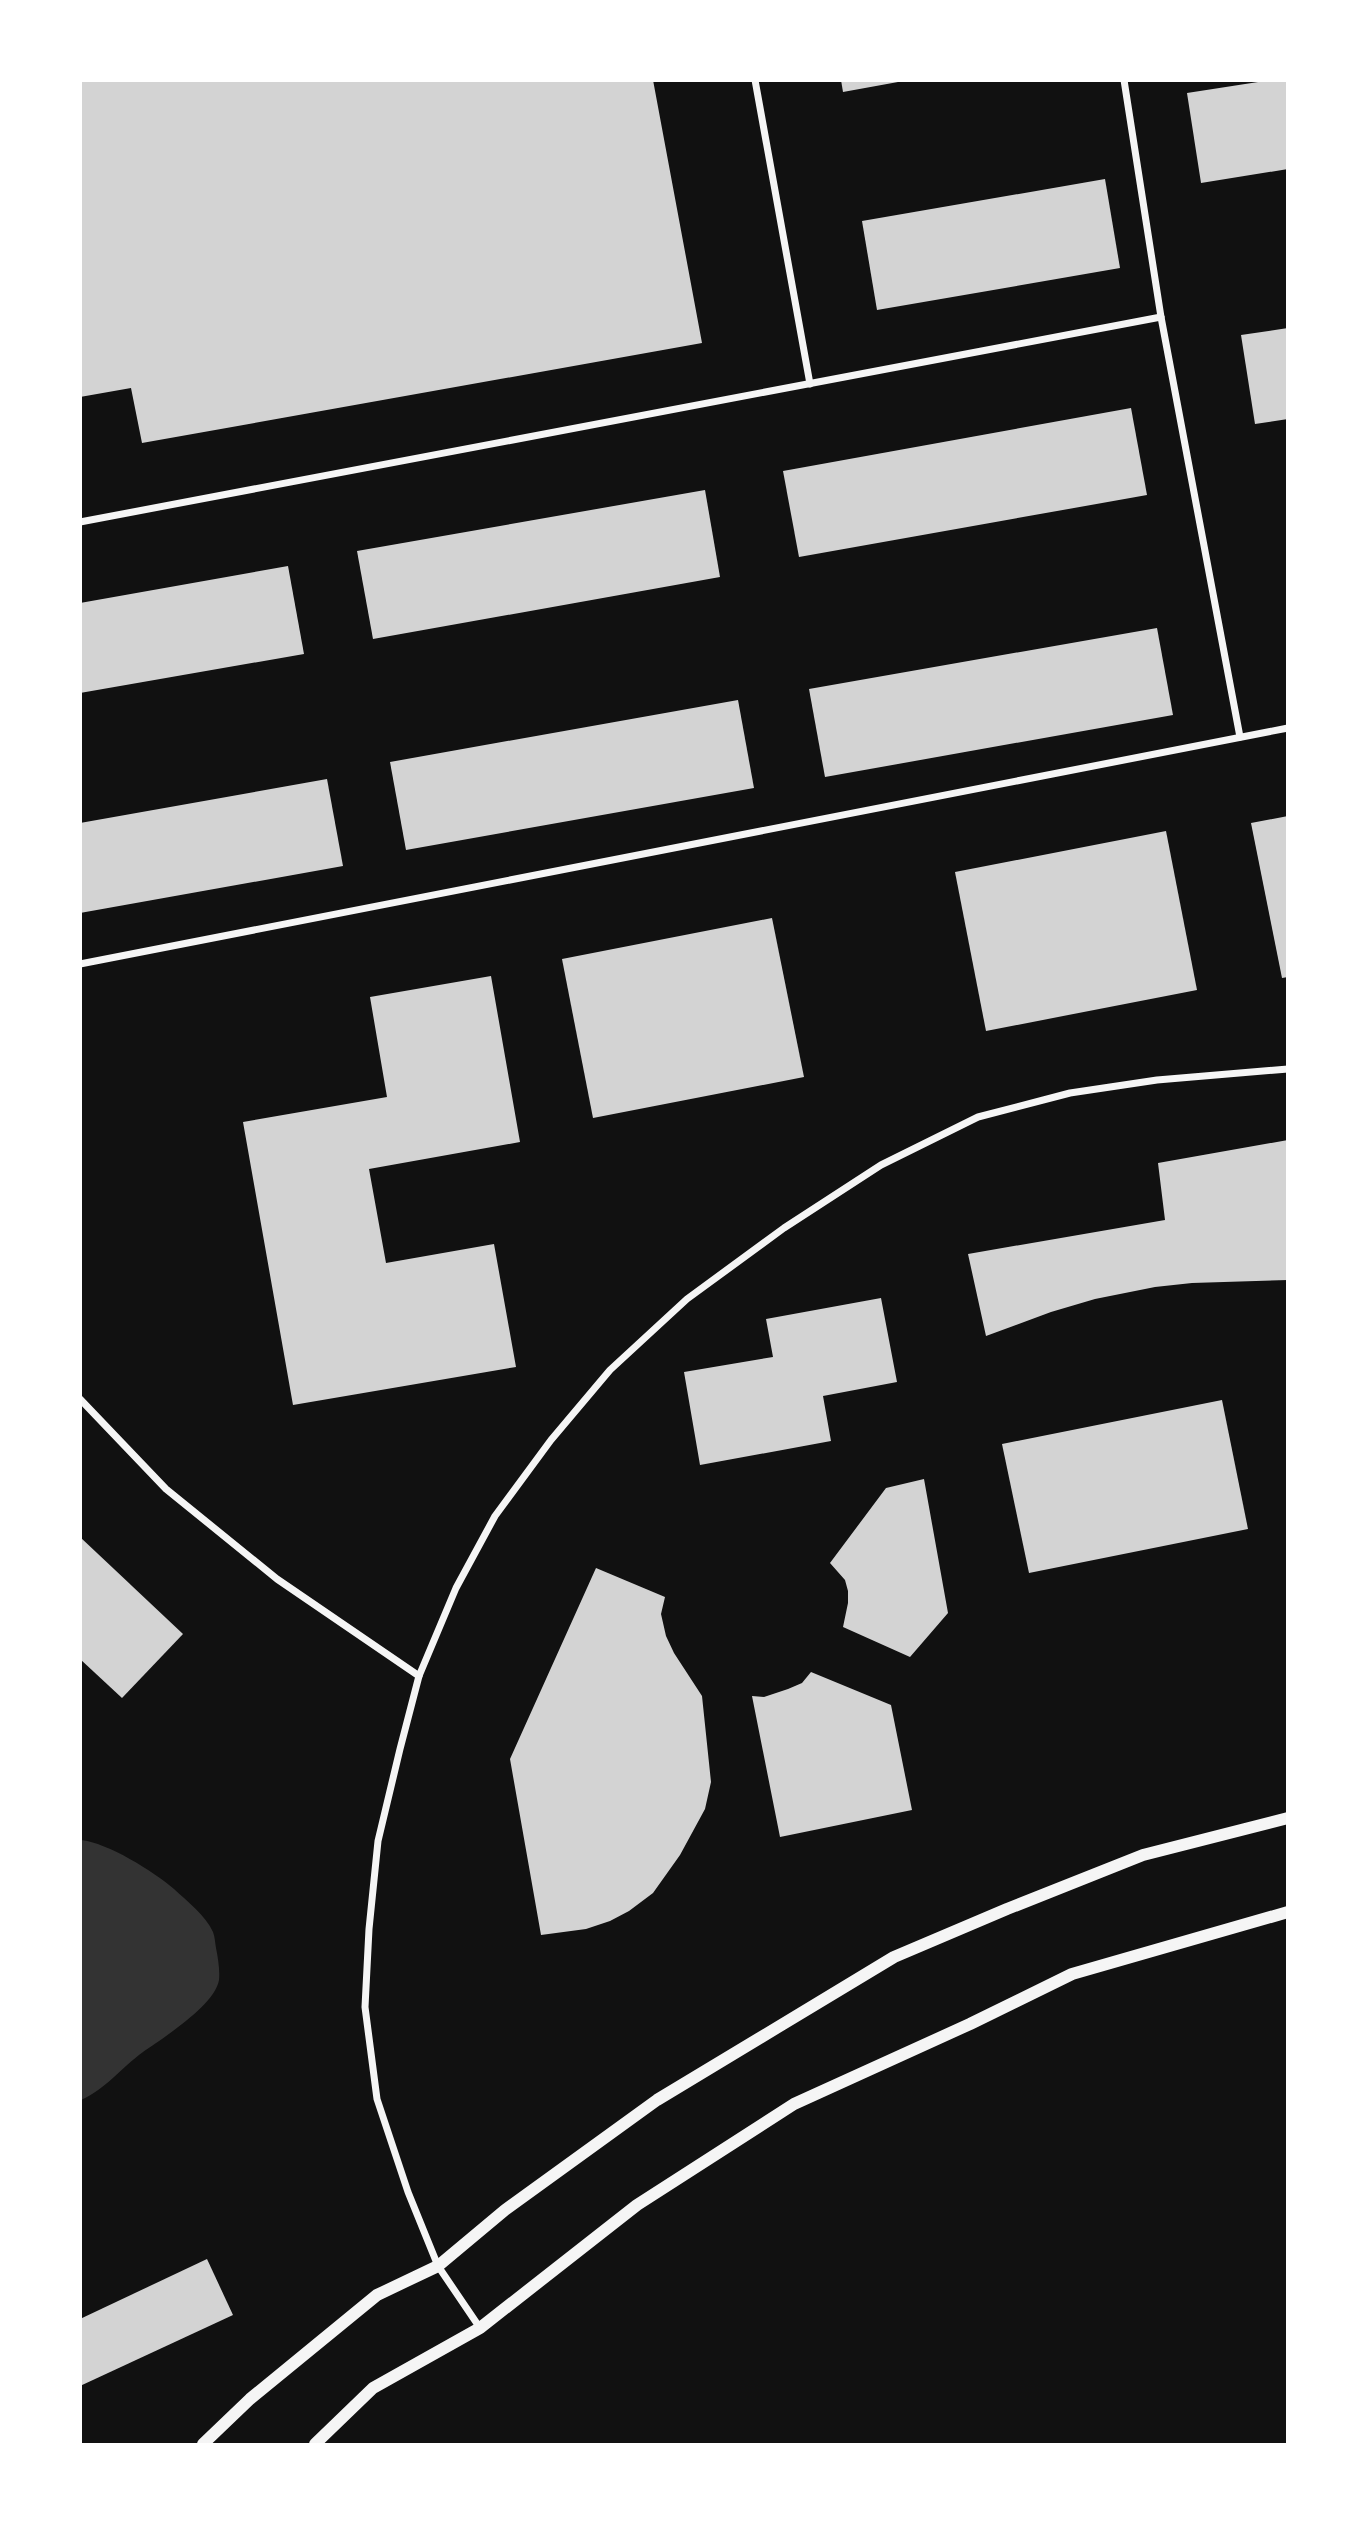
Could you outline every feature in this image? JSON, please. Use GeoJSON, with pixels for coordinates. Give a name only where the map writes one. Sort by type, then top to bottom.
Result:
{"type":"FeatureCollection","features":[{"type":"Feature","properties":{"kind":"street"},"geometry":{"type":"LineString","coordinates":[[755,80],[810,384]]}},
{"type":"Feature","properties":{"kind":"street"},"geometry":{"type":"LineString","coordinates":[[1124,80],[1161,317],[1240,737]]}},
{"type":"Feature","properties":{"kind":"street"},"geometry":{"type":"LineString","coordinates":[[80,522],[1161,317]]}},
{"type":"Feature","properties":{"kind":"street"},"geometry":{"type":"LineString","coordinates":[[80,964],[1287,728]]}},
{"type":"Feature","properties":{"kind":"street"},"geometry":{"type":"LineString","coordinates":[[480,2328],[438,2266],[408,2192],[377,2099],[365,2007],[369,1929],[378,1841],[419,1676],[456,1588],[495,1516],[551,1440],[610,1370],[687,1299],[784,1228],[881,1165],[978,1117],[1070,1093],[1157,1080],[1287,1069]]}},
{"type":"Feature","properties":{"kind":"street"},"geometry":{"type":"LineString","coordinates":[[80,1399],[166,1489],[277,1579],[419,1676]]}},
{"type":"Feature","properties":{"kind":"street"},"geometry":{"type":"LineString","coordinates":[[203,2445],[250,2399],[377,2295],[438,2266],[505,2210],[657,2099],[894,1957],[1143,1855],[1287,1818]]}},
{"type":"Feature","properties":{"kind":"street"},"geometry":{"type":"LineString","coordinates":[[315,2445],[373,2388],[480,2328],[637,2205],[794,2104],[1072,1974],[1287,1912]]}},
{"type":"Feature","properties":{"kind":"shaded area"},"geometry":{"type":"Polygon","coordinates":[[[81,1840],[104,1846],[142,1866],[196,1909],[213,1932],[219,1980],[208,2000],[175,2030],[135,2058],[99,2090],[81,2100],[81,1840]]]}},
{"type":"Feature","properties":{"kind":"building"},"geometry":{"type":"Polygon","coordinates":[[[80,80],[653,80],[702,343],[142,443],[131,388],[80,397],[80,80]]]}},
{"type":"Feature","properties":{"kind":"building"},"geometry":{"type":"Polygon","coordinates":[[[841,80],[898,80],[898,82],[843,92],[841,80]]]}},
{"type":"Feature","properties":{"kind":"building"},"geometry":{"type":"Polygon","coordinates":[[[1271,80],[1288,80],[1288,169],[1201,183],[1187,93],[1271,80]]]}},
{"type":"Feature","properties":{"kind":"building"},"geometry":{"type":"Polygon","coordinates":[[[1105,179],[1120,268],[877,310],[862,221],[1105,179]]]}},
{"type":"Feature","properties":{"kind":"building"},"geometry":{"type":"Polygon","coordinates":[[[1288,328],[1288,419],[1255,424],[1241,335],[1288,328]]]}},
{"type":"Feature","properties":{"kind":"building"},"geometry":{"type":"Polygon","coordinates":[[[1131,408],[1147,495],[799,557],[783,471],[1131,408]]]}},
{"type":"Feature","properties":{"kind":"building"},"geometry":{"type":"Polygon","coordinates":[[[705,490],[720,577],[373,639],[357,551],[705,490]]]}},
{"type":"Feature","properties":{"kind":"building"},"geometry":{"type":"Polygon","coordinates":[[[288,566],[304,654],[80,693],[80,603],[288,566]]]}},
{"type":"Feature","properties":{"kind":"building"},"geometry":{"type":"Polygon","coordinates":[[[1157,628],[1173,715],[825,777],[809,689],[1157,628]]]}},
{"type":"Feature","properties":{"kind":"building"},"geometry":{"type":"Polygon","coordinates":[[[738,700],[754,788],[406,850],[390,762],[738,700]]]}},
{"type":"Feature","properties":{"kind":"building"},"geometry":{"type":"Polygon","coordinates":[[[327,779],[343,866],[80,913],[80,823],[327,779]]]}},
{"type":"Feature","properties":{"kind":"building"},"geometry":{"type":"Polygon","coordinates":[[[1288,816],[1288,977],[1282,978],[1251,823],[1288,816]]]}},
{"type":"Feature","properties":{"kind":"building"},"geometry":{"type":"Polygon","coordinates":[[[1166,831],[1197,990],[986,1031],[955,872],[1166,831]]]}},
{"type":"Feature","properties":{"kind":"building"},"geometry":{"type":"Polygon","coordinates":[[[772,918],[804,1077],[593,1118],[562,959],[772,918]]]}},
{"type":"Feature","properties":{"kind":"building"},"geometry":{"type":"Polygon","coordinates":[[[491,976],[520,1142],[369,1169],[386,1263],[494,1244],[516,1367],[293,1405],[243,1122],[387,1097],[370,997],[491,976]]]}},
{"type":"Feature","properties":{"kind":"building"},"geometry":{"type":"Polygon","coordinates":[[[1288,1140],[1288,1280],[1155,1287],[1095,1299],[986,1336],[968,1254],[1165,1220],[1158,1163],[1288,1140]]]}},
{"type":"Feature","properties":{"kind":"building"},"geometry":{"type":"Polygon","coordinates":[[[881,1298],[897,1382],[823,1396],[831,1441],[700,1465],[684,1372],[773,1357],[766,1319],[881,1298]]]}},
{"type":"Feature","properties":{"kind":"building"},"geometry":{"type":"Polygon","coordinates":[[[1222,1400],[1248,1529],[1029,1573],[1002,1444],[1222,1400]]]}},
{"type":"Feature","properties":{"kind":"building"},"geometry":{"type":"Polygon","coordinates":[[[924,1479],[948,1613],[910,1657],[843,1627],[848,1591],[845,1580],[830,1563],[886,1488],[924,1479]]]}},
{"type":"Feature","properties":{"kind":"building"},"geometry":{"type":"Polygon","coordinates":[[[80,1537],[183,1634],[122,1698],[80,1659],[80,1537]]]}},
{"type":"Feature","properties":{"kind":"building"},"geometry":{"type":"Polygon","coordinates":[[[596,1568],[665,1597],[661,1614],[666,1636],[702,1696],[711,1782],[705,1809],[680,1855],[653,1893],[610,1921],[586,1929],[541,1935],[510,1759],[596,1568]]]}},
{"type":"Feature","properties":{"kind":"building"},"geometry":{"type":"Polygon","coordinates":[[[811,1672],[891,1705],[912,1810],[780,1837],[752,1696],[764,1697],[788,1689],[802,1683],[811,1672]]]}},
{"type":"Feature","properties":{"kind":"building"},"geometry":{"type":"Polygon","coordinates":[[[207,2259],[233,2315],[80,2386],[80,2319],[207,2259]]]}}]}
